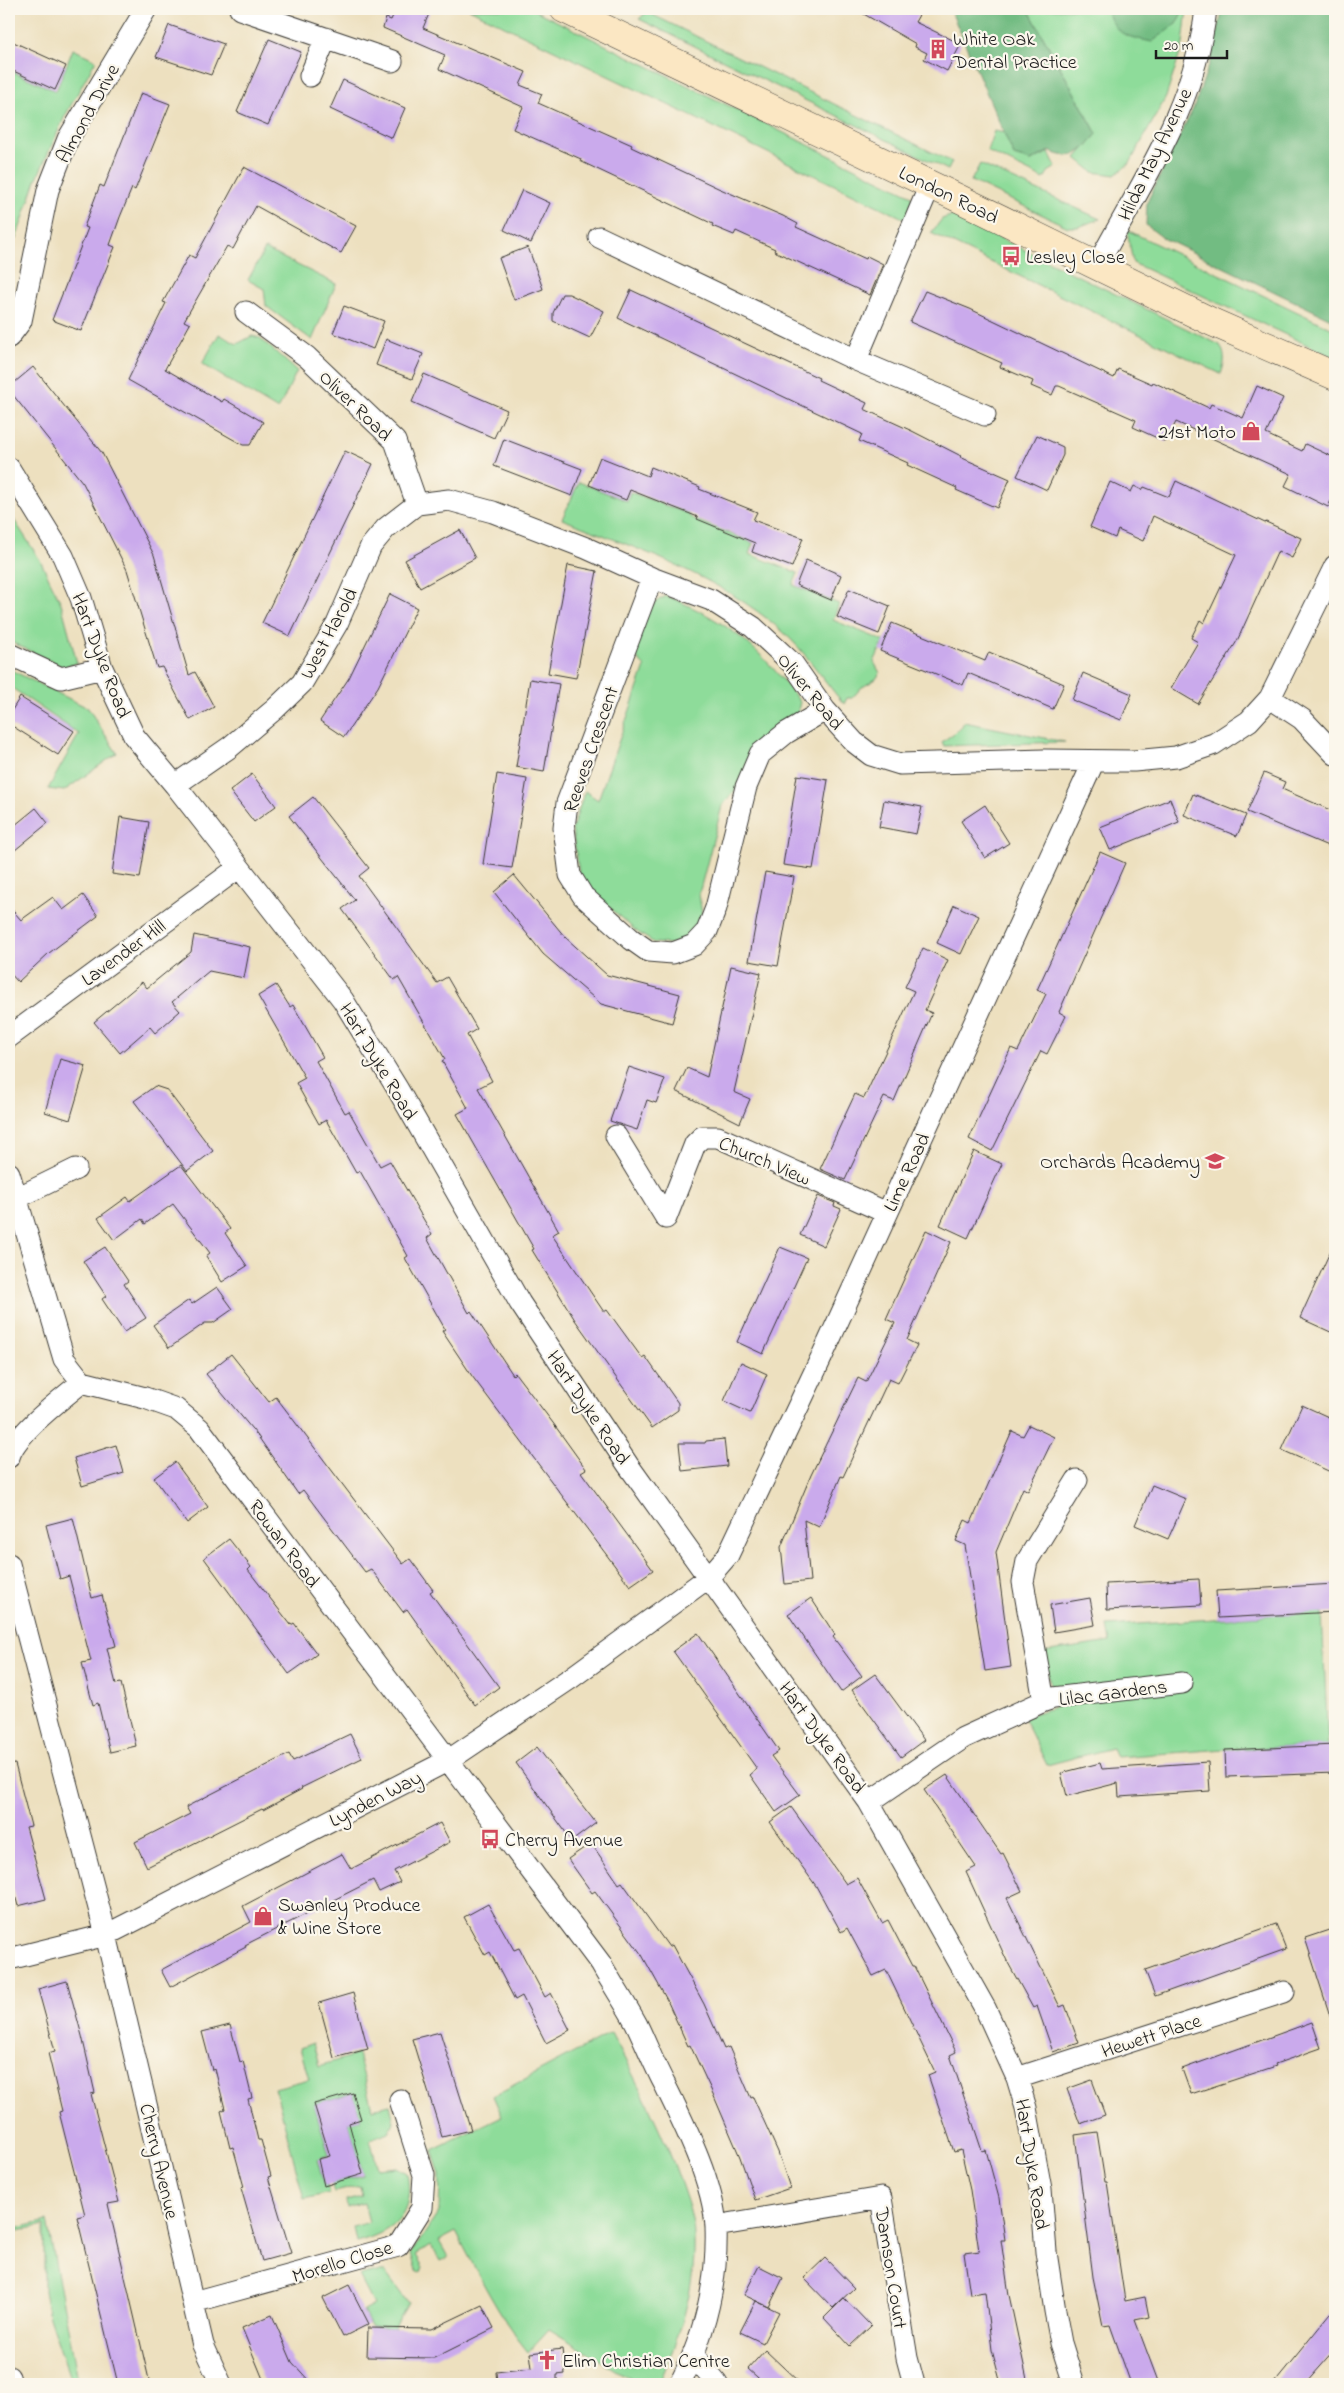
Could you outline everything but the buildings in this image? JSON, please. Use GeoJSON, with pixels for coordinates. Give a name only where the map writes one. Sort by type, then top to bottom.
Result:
{"type":"FeatureCollection","features":[{"type":"Feature","properties":{"kind":"main road","name":"London Road"},"geometry":{"type":"LineString","coordinates":[[564,9],[1212,322],[1335,376]]}},
{"type":"Feature","properties":{"kind":"street","name":"Almond Drive"},"geometry":{"type":"LineString","coordinates":[[9,337],[21,321],[48,190],[68,139],[146,9]]}},
{"type":"Feature","properties":{"kind":"street"},"geometry":{"type":"LineString","coordinates":[[240,9],[392,61]]}},
{"type":"Feature","properties":{"kind":"street","name":"Hilda May Avenue"},"geometry":{"type":"LineString","coordinates":[[1097,266],[1151,170],[1186,98],[1198,58],[1206,9]]}},
{"type":"Feature","properties":{"kind":"street"},"geometry":{"type":"LineString","coordinates":[[310,76],[326,38]]}},
{"type":"Feature","properties":{"kind":"street"},"geometry":{"type":"LineString","coordinates":[[856,360],[930,185]]}},
{"type":"Feature","properties":{"kind":"street"},"geometry":{"type":"LineString","coordinates":[[598,237],[856,360],[985,415]]}},
{"type":"Feature","properties":{"kind":"street","name":"Oliver Road"},"geometry":{"type":"LineString","coordinates":[[246,312],[307,357],[395,440],[417,504],[449,500],[493,512],[586,548],[652,578],[711,600],[753,627],[793,664],[825,710],[854,742],[871,755],[900,764],[1176,758],[1214,744],[1249,721],[1270,698],[1335,566]]}},
{"type":"Feature","properties":{"kind":"street","name":"Hart Dyke Road"},"geometry":{"type":"LineString","coordinates":[[9,468],[62,556],[81,598],[102,668],[134,736],[175,785],[343,1000],[397,1088],[520,1303],[628,1466],[870,1802],[986,2010],[1017,2078],[1033,2140],[1041,2190],[1046,2252],[1060,2335],[1074,2384]]}},
{"type":"Feature","properties":{"kind":"street","name":"West Harold"},"geometry":{"type":"LineString","coordinates":[[175,785],[230,747],[302,683],[337,624],[371,546],[386,528],[417,504]]}},
{"type":"Feature","properties":{"kind":"street","name":"Reeves Crescent"},"geometry":{"type":"LineString","coordinates":[[652,578],[568,803],[564,828],[570,875],[583,896],[631,939],[648,951],[673,953],[694,945],[707,931],[716,908],[746,787],[760,754],[786,733],[825,710]]}},
{"type":"Feature","properties":{"kind":"street"},"geometry":{"type":"LineString","coordinates":[[9,654],[61,678],[102,668]]}},
{"type":"Feature","properties":{"kind":"street"},"geometry":{"type":"LineString","coordinates":[[1270,698],[1302,719],[1335,754]]}},
{"type":"Feature","properties":{"kind":"street","name":"Lime Road"},"geometry":{"type":"LineString","coordinates":[[709,1577],[728,1555],[1094,761]]}},
{"type":"Feature","properties":{"kind":"street","name":"Lavender Hill"},"geometry":{"type":"LineString","coordinates":[[9,1036],[238,868]]}},
{"type":"Feature","properties":{"kind":"street","name":"Church View"},"geometry":{"type":"LineString","coordinates":[[616,1136],[666,1218],[695,1144],[702,1136],[718,1137],[887,1213]]}},
{"type":"Feature","properties":{"kind":"street"},"geometry":{"type":"LineString","coordinates":[[17,1198],[76,1169]]}},
{"type":"Feature","properties":{"kind":"street"},"geometry":{"type":"LineString","coordinates":[[9,1173],[64,1359],[82,1382],[44,1414],[11,1448],[9,1457]]}},
{"type":"Feature","properties":{"kind":"street","name":"Rowan Road"},"geometry":{"type":"LineString","coordinates":[[82,1382],[145,1398],[176,1409],[199,1428],[449,1760]]}},
{"type":"Feature","properties":{"kind":"street","name":"Lilac Gardens"},"geometry":{"type":"LineString","coordinates":[[1044,1701],[1023,1582],[1027,1561],[1077,1480]]}},
{"type":"Feature","properties":{"kind":"street"},"geometry":{"type":"LineString","coordinates":[[9,1564],[106,1935]]}},
{"type":"Feature","properties":{"kind":"street","name":"Lynden Way"},"geometry":{"type":"LineString","coordinates":[[9,1959],[106,1935],[449,1760],[571,1678],[709,1577]]}},
{"type":"Feature","properties":{"kind":"street","name":"Lilac Gardens"},"geometry":{"type":"LineString","coordinates":[[870,1802],[963,1738],[1044,1701],[1053,1698],[1182,1683]]}},
{"type":"Feature","properties":{"kind":"street"},"geometry":{"type":"LineString","coordinates":[[449,1760],[601,1964],[636,2024],[686,2131],[709,2193],[716,2226],[712,2289],[694,2356],[680,2384]]}},
{"type":"Feature","properties":{"kind":"street","name":"Cherry Avenue"},"geometry":{"type":"LineString","coordinates":[[106,1935],[203,2345],[221,2384]]}},
{"type":"Feature","properties":{"kind":"street","name":"Hewett Place"},"geometry":{"type":"LineString","coordinates":[[1017,2078],[1284,1992]]}},
{"type":"Feature","properties":{"kind":"street","name":"Morello Close"},"geometry":{"type":"LineString","coordinates":[[193,2302],[398,2246],[422,2208],[424,2175],[400,2100]]}},
{"type":"Feature","properties":{"kind":"street","name":"Damson Court"},"geometry":{"type":"LineString","coordinates":[[716,2226],[881,2198],[907,2358],[914,2384]]}},
{"type":"Feature","properties":{"kind":"street"},"geometry":{"type":"LineString","coordinates":[[694,2356],[717,2384]]}},
{"type":"Feature","properties":{"kind":"green space"},"geometry":{"type":"Polygon","coordinates":[[[469,9],[532,9],[912,196],[909,221],[469,9]]]}},
{"type":"Feature","properties":{"kind":"green space"},"geometry":{"type":"Polygon","coordinates":[[[950,9],[1028,9],[1097,134],[1081,151],[1065,156],[1049,151],[1031,161],[1014,156],[950,9]]]}},
{"type":"Feature","properties":{"kind":"green space"},"geometry":{"type":"Polygon","coordinates":[[[1028,9],[1187,9],[1183,44],[1166,97],[1130,163],[1115,175],[1093,172],[1076,158],[1097,134],[1028,9]]]}},
{"type":"Feature","properties":{"kind":"green space"},"geometry":{"type":"Polygon","coordinates":[[[1106,9],[1184,9],[1176,24],[1152,42],[1123,34],[1114,25],[1106,9]]]}},
{"type":"Feature","properties":{"kind":"green space"},"geometry":{"type":"Polygon","coordinates":[[[1223,9],[1335,9],[1335,321],[1163,238],[1146,225],[1147,202],[1193,109],[1210,62],[1223,9]]]}},
{"type":"Feature","properties":{"kind":"green space"},"geometry":{"type":"Polygon","coordinates":[[[647,12],[952,162],[948,170],[639,19],[647,12]]]}},
{"type":"Feature","properties":{"kind":"green space"},"geometry":{"type":"Polygon","coordinates":[[[73,49],[96,60],[65,116],[36,180],[16,239],[9,236],[9,193],[13,184],[9,181],[9,75],[11,71],[56,91],[73,49]]]}},
{"type":"Feature","properties":{"kind":"green space"},"geometry":{"type":"Polygon","coordinates":[[[994,131],[1005,133],[1014,156],[1031,161],[1049,152],[1056,167],[1048,172],[1044,179],[987,151],[994,131]]]}},
{"type":"Feature","properties":{"kind":"green space"},"geometry":{"type":"Polygon","coordinates":[[[980,164],[1100,219],[1078,227],[1068,227],[971,181],[980,164]]]}},
{"type":"Feature","properties":{"kind":"green space"},"geometry":{"type":"Polygon","coordinates":[[[953,215],[1220,345],[1224,359],[1221,374],[931,233],[942,219],[953,215]]]}},
{"type":"Feature","properties":{"kind":"green space"},"geometry":{"type":"Polygon","coordinates":[[[1127,230],[1335,330],[1335,358],[1133,263],[1127,230]]]}},
{"type":"Feature","properties":{"kind":"green space"},"geometry":{"type":"Polygon","coordinates":[[[265,249],[336,284],[312,340],[266,306],[264,289],[248,280],[265,249]]]}},
{"type":"Feature","properties":{"kind":"green space"},"geometry":{"type":"Polygon","coordinates":[[[219,334],[237,344],[252,336],[260,338],[297,371],[278,410],[202,364],[219,334]]]}},
{"type":"Feature","properties":{"kind":"green space"},"geometry":{"type":"Polygon","coordinates":[[[579,482],[627,501],[630,492],[686,513],[693,519],[753,543],[749,554],[798,573],[793,585],[839,604],[833,620],[884,641],[874,662],[880,673],[876,679],[861,688],[852,698],[847,698],[844,704],[791,639],[757,611],[705,579],[649,553],[562,519],[579,482]]]}},
{"type":"Feature","properties":{"kind":"green space"},"geometry":{"type":"Polygon","coordinates":[[[9,512],[40,560],[61,603],[77,663],[63,667],[9,641],[9,512]]]}},
{"type":"Feature","properties":{"kind":"green space"},"geometry":{"type":"Polygon","coordinates":[[[667,596],[709,616],[742,638],[771,666],[800,702],[797,715],[722,806],[699,894],[702,914],[701,923],[687,938],[673,944],[654,943],[636,931],[590,891],[579,873],[572,829],[585,791],[598,800],[645,667],[632,653],[648,612],[653,605],[667,596]]]}},
{"type":"Feature","properties":{"kind":"green space"},"geometry":{"type":"Polygon","coordinates":[[[9,669],[88,708],[117,753],[64,791],[48,789],[79,734],[9,686],[9,669]]]}},
{"type":"Feature","properties":{"kind":"green space"},"geometry":{"type":"Polygon","coordinates":[[[964,722],[1065,742],[944,746],[942,742],[961,728],[964,722]]]}},
{"type":"Feature","properties":{"kind":"green space"},"geometry":{"type":"Polygon","coordinates":[[[1322,1612],[1328,1746],[1225,1749],[1116,1757],[1112,1748],[1047,1765],[1023,1717],[1055,1707],[1043,1652],[1110,1642],[1107,1626],[1322,1612]]]}},
{"type":"Feature","properties":{"kind":"green space"},"geometry":{"type":"Polygon","coordinates":[[[611,2033],[668,2149],[685,2195],[693,2225],[694,2257],[685,2313],[659,2384],[639,2384],[549,2329],[528,2352],[498,2309],[456,2232],[439,2241],[448,2257],[440,2261],[431,2245],[416,2255],[423,2267],[421,2272],[416,2270],[411,2254],[439,2212],[440,2175],[432,2150],[502,2116],[493,2096],[611,2033]]]}},
{"type":"Feature","properties":{"kind":"green space"},"geometry":{"type":"Polygon","coordinates":[[[313,2043],[319,2066],[358,2054],[372,2109],[390,2105],[394,2122],[389,2132],[370,2139],[378,2169],[397,2167],[407,2173],[408,2200],[398,2220],[381,2233],[356,2242],[353,2227],[369,2222],[364,2203],[347,2208],[346,2200],[362,2196],[360,2186],[335,2192],[332,2183],[363,2175],[349,2123],[361,2119],[353,2093],[314,2104],[329,2155],[317,2159],[324,2185],[327,2185],[330,2193],[304,2199],[275,2088],[309,2079],[300,2048],[313,2043]]]}},
{"type":"Feature","properties":{"kind":"green space"},"geometry":{"type":"Polygon","coordinates":[[[47,2221],[79,2384],[72,2384],[49,2317],[44,2291],[44,2225],[9,2233],[9,2230],[47,2221]]]}},
{"type":"Feature","properties":{"kind":"green space"},"geometry":{"type":"Polygon","coordinates":[[[385,2272],[408,2303],[394,2329],[371,2327],[363,2311],[374,2305],[359,2276],[385,2272]]]}},
{"type":"Feature","properties":{"kind":"place","name":"White Oak Dental Practice"},"geometry":{"type":"Point","coordinates":[938,49]}},
{"type":"Feature","properties":{"kind":"place","name":"Lesley Close"},"geometry":{"type":"Point","coordinates":[1011,256]}},
{"type":"Feature","properties":{"kind":"place","name":"21st Moto"},"geometry":{"type":"Point","coordinates":[1251,431]}},
{"type":"Feature","properties":{"kind":"place","name":"Orchards Academy"},"geometry":{"type":"Point","coordinates":[1215,1161]}},
{"type":"Feature","properties":{"kind":"place","name":"Cherry Avenue"},"geometry":{"type":"Point","coordinates":[490,1839]}},
{"type":"Feature","properties":{"kind":"place","name":"Swanley Produce & Wine Store"},"geometry":{"type":"Point","coordinates":[263,1916]}},
{"type":"Feature","properties":{"kind":"place","name":"Elim Christian Centre"},"geometry":{"type":"Point","coordinates":[547,2360]}}]}
